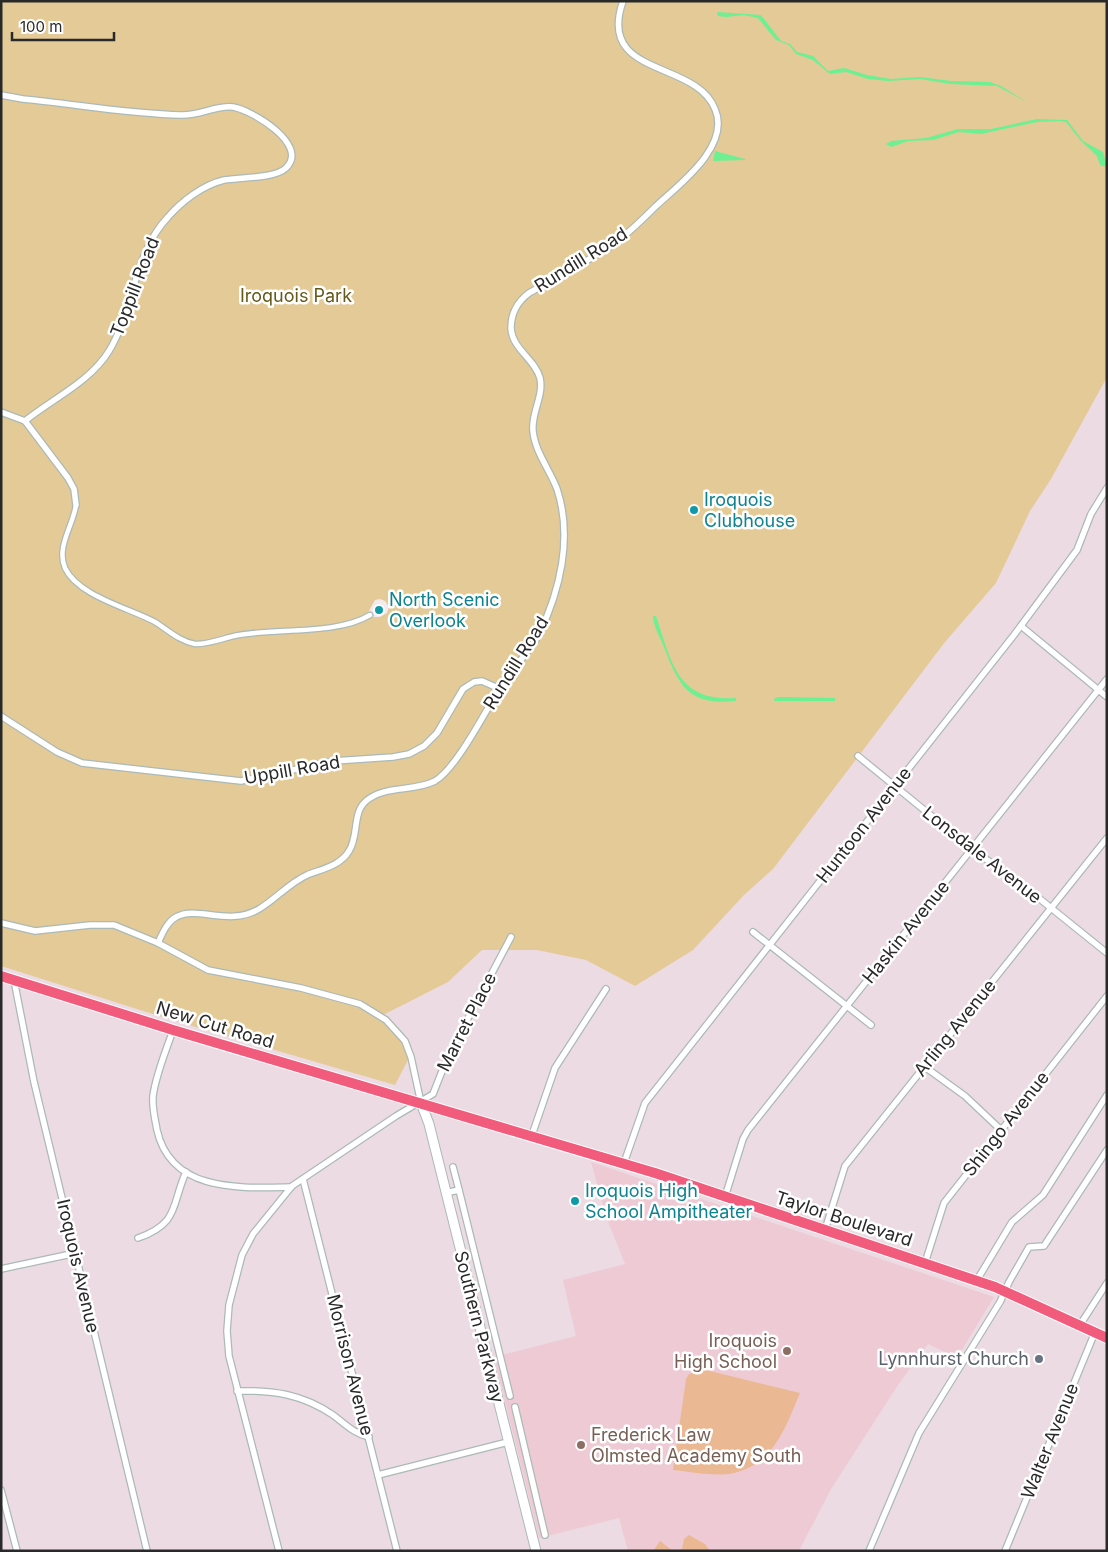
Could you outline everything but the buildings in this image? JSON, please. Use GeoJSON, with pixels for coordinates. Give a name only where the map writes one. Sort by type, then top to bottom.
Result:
{"type":"FeatureCollection","features":[{"type":"Feature","properties":{"kind":"main road","name":"New Cut Road"},"geometry":{"type":"LineString","coordinates":[[1,976],[173,1030],[421,1103]]}},
{"type":"Feature","properties":{"kind":"main road","name":"Taylor Boulevard"},"geometry":{"type":"LineString","coordinates":[[421,1103],[624,1163],[977,1280],[1080,1324],[1107,1338]]}},
{"type":"Feature","properties":{"kind":"main road","name":"Southern Parkway"},"geometry":{"type":"LineString","coordinates":[[421,1103],[429,1124],[536,1551]]}},
{"type":"Feature","properties":{"kind":"street","name":"Rundill Road"},"geometry":{"type":"LineString","coordinates":[[158,943],[167,925],[176,917],[188,914],[227,918],[251,914],[297,881],[341,860],[352,846],[360,810],[366,801],[377,794],[418,787],[439,778],[455,761],[500,689],[534,643],[552,604],[559,580],[564,533],[557,489],[535,442],[533,433],[534,415],[540,395],[540,380],[536,369],[515,342],[511,326],[514,312],[519,302],[528,293],[610,246],[635,226],[700,164],[714,141],[718,128],[715,108],[704,94],[678,76],[640,60],[625,46],[618,24],[623,1]]}},
{"type":"Feature","properties":{"kind":"street","name":"Toppill Road"},"geometry":{"type":"LineString","coordinates":[[1,95],[23,99],[182,115],[234,107],[247,112],[268,126],[290,145],[293,153],[290,163],[282,171],[225,180],[209,186],[191,197],[167,218],[154,235],[142,261],[108,352],[90,372],[25,421]]}},
{"type":"Feature","properties":{"kind":"street"},"geometry":{"type":"LineString","coordinates":[[1,412],[25,421],[68,478],[74,489],[76,505],[62,552],[68,572],[82,586],[97,596],[155,623],[187,642],[197,644],[240,634],[348,625],[370,615]]}},
{"type":"Feature","properties":{"kind":"street","name":"Huntoon Avenue"},"geometry":{"type":"LineString","coordinates":[[624,1163],[645,1103],[1021,626],[1077,550],[1091,514],[1107,488]]}},
{"type":"Feature","properties":{"kind":"street"},"geometry":{"type":"LineString","coordinates":[[1021,626],[1107,698]]}},
{"type":"Feature","properties":{"kind":"street","name":"Haskin Avenue"},"geometry":{"type":"LineString","coordinates":[[726,1197],[744,1135],[780,1087],[1107,679]]}},
{"type":"Feature","properties":{"kind":"street","name":"Uppill Road"},"geometry":{"type":"LineString","coordinates":[[1,716],[58,752],[82,763],[241,780],[334,761],[393,758],[409,754],[430,741],[466,686],[482,681],[500,689]]}},
{"type":"Feature","properties":{"kind":"street","name":"Lonsdale Avenue"},"geometry":{"type":"LineString","coordinates":[[858,756],[972,849],[1052,908],[1107,953]]}},
{"type":"Feature","properties":{"kind":"street","name":"Arling Avenue"},"geometry":{"type":"LineString","coordinates":[[826,1230],[845,1166],[1107,838]]}},
{"type":"Feature","properties":{"kind":"street"},"geometry":{"type":"LineString","coordinates":[[1,923],[35,931],[107,924],[158,943],[208,970],[342,998],[374,1011],[393,1026],[408,1046],[421,1103],[396,1116],[291,1187],[253,1234],[242,1255],[235,1279],[229,1305],[227,1331],[229,1356],[279,1551]]}},
{"type":"Feature","properties":{"kind":"street"},"geometry":{"type":"LineString","coordinates":[[753,932],[871,1024]]}},
{"type":"Feature","properties":{"kind":"street","name":"Marret Place"},"geometry":{"type":"LineString","coordinates":[[421,1103],[433,1094],[448,1056],[511,937]]}},
{"type":"Feature","properties":{"kind":"street","name":"Iroquois Avenue"},"geometry":{"type":"LineString","coordinates":[[14,980],[34,1082],[147,1551]]}},
{"type":"Feature","properties":{"kind":"street"},"geometry":{"type":"LineString","coordinates":[[532,1135],[555,1068],[606,989]]}},
{"type":"Feature","properties":{"kind":"street","name":"Shingo Avenue"},"geometry":{"type":"LineString","coordinates":[[925,1263],[944,1203],[1107,996]]}},
{"type":"Feature","properties":{"kind":"street"},"geometry":{"type":"LineString","coordinates":[[173,1030],[155,1088],[154,1111],[162,1145],[174,1161],[186,1172],[201,1181],[230,1187],[291,1187]]}},
{"type":"Feature","properties":{"kind":"street"},"geometry":{"type":"LineString","coordinates":[[924,1067],[965,1096],[1001,1130]]}},
{"type":"Feature","properties":{"kind":"street"},"geometry":{"type":"LineString","coordinates":[[977,1280],[1012,1222],[1043,1195],[1107,1095]]}},
{"type":"Feature","properties":{"kind":"street"},"geometry":{"type":"LineString","coordinates":[[869,1551],[919,1433],[1030,1247],[1044,1246],[1048,1242],[1107,1150]]}},
{"type":"Feature","properties":{"kind":"street"},"geometry":{"type":"LineString","coordinates":[[453,1167],[510,1396]]}},
{"type":"Feature","properties":{"kind":"street"},"geometry":{"type":"LineString","coordinates":[[138,1238],[157,1230],[172,1214],[186,1172]]}},
{"type":"Feature","properties":{"kind":"street","name":"Morrison Avenue"},"geometry":{"type":"LineString","coordinates":[[303,1179],[397,1551]]}},
{"type":"Feature","properties":{"kind":"street"},"geometry":{"type":"LineString","coordinates":[[445,1194],[459,1190]]}},
{"type":"Feature","properties":{"kind":"street"},"geometry":{"type":"LineString","coordinates":[[1,1270],[76,1253]]}},
{"type":"Feature","properties":{"kind":"street"},"geometry":{"type":"LineString","coordinates":[[1080,1324],[1107,1282]]}},
{"type":"Feature","properties":{"kind":"street","name":"Walter Avenue"},"geometry":{"type":"LineString","coordinates":[[1006,1551],[1095,1332]]}},
{"type":"Feature","properties":{"kind":"street"},"geometry":{"type":"LineString","coordinates":[[493,1382],[506,1378]]}},
{"type":"Feature","properties":{"kind":"street"},"geometry":{"type":"LineString","coordinates":[[237,1390],[264,1390],[296,1396],[317,1405],[358,1434],[369,1437]]}},
{"type":"Feature","properties":{"kind":"street"},"geometry":{"type":"LineString","coordinates":[[515,1407],[546,1535]]}},
{"type":"Feature","properties":{"kind":"street"},"geometry":{"type":"LineString","coordinates":[[378,1475],[508,1442]]}},
{"type":"Feature","properties":{"kind":"street"},"geometry":{"type":"LineString","coordinates":[[1,1490],[17,1551]]}},
{"type":"Feature","properties":{"kind":"shaded area"},"geometry":{"type":"Polygon","coordinates":[[[717,12],[761,15],[781,41],[790,44],[797,52],[813,56],[828,71],[844,68],[867,75],[891,79],[920,77],[951,81],[990,82],[1001,86],[1027,102],[997,86],[950,84],[920,79],[888,81],[868,79],[846,72],[830,74],[813,60],[796,54],[789,45],[776,40],[758,18],[744,15],[718,16],[717,12]]]}},
{"type":"Feature","properties":{"kind":"shaded area"},"geometry":{"type":"Polygon","coordinates":[[[1037,119],[1067,120],[1083,141],[1103,152],[1107,167],[1100,165],[1097,156],[1081,141],[1066,122],[1060,121],[1037,122],[981,134],[959,132],[933,140],[908,141],[891,147],[886,144],[891,141],[926,138],[958,129],[991,129],[1037,119]]]}},
{"type":"Feature","properties":{"kind":"shaded area"},"geometry":{"type":"Polygon","coordinates":[[[715,151],[745,159],[745,160],[713,161],[715,151]]]}},
{"type":"Feature","properties":{"kind":"shaded area","name":"North Scenic Overlook"},"geometry":{"type":"Polygon","coordinates":[[[375,600],[385,601],[389,607],[387,613],[380,617],[372,617],[368,613],[375,600]]]}},
{"type":"Feature","properties":{"kind":"shaded area"},"geometry":{"type":"Polygon","coordinates":[[[653,616],[656,616],[673,664],[689,686],[701,693],[716,698],[736,698],[736,701],[719,702],[706,700],[687,690],[674,671],[655,627],[653,616]]]}},
{"type":"Feature","properties":{"kind":"shaded area"},"geometry":{"type":"Polygon","coordinates":[[[775,698],[835,698],[835,701],[774,701],[775,698]]]}},
{"type":"Feature","properties":{"kind":"shaded area","name":"Iroquois High School"},"geometry":{"type":"Polygon","coordinates":[[[591,1162],[994,1297],[957,1358],[928,1344],[898,1385],[831,1489],[799,1551],[628,1551],[619,1518],[539,1538],[494,1357],[576,1336],[563,1280],[625,1264],[607,1219],[591,1162]]]}},
{"type":"Feature","properties":{"kind":"shaded area"},"geometry":{"type":"Polygon","coordinates":[[[702,1369],[800,1393],[777,1442],[759,1461],[748,1468],[734,1473],[719,1474],[673,1470],[686,1379],[689,1374],[702,1369]]]}},
{"type":"Feature","properties":{"kind":"shaded area"},"geometry":{"type":"Polygon","coordinates":[[[689,1535],[705,1544],[710,1551],[676,1551],[682,1549],[684,1539],[689,1535]]]}},
{"type":"Feature","properties":{"kind":"shaded area"},"geometry":{"type":"Polygon","coordinates":[[[660,1541],[673,1551],[653,1551],[660,1541]]]}},
{"type":"Feature","properties":{"kind":"green space","name":"Iroquois Park"},"geometry":{"type":"Polygon","coordinates":[[[1,1],[1107,1],[1107,377],[1051,479],[1030,511],[996,583],[945,642],[773,869],[744,895],[693,950],[635,986],[586,960],[537,950],[482,950],[448,982],[381,1016],[393,1026],[409,1058],[395,1085],[175,1021],[1,966],[1,1]]]}},
{"type":"Feature","properties":{"kind":"place","name":"Iroquois Clubhouse"},"geometry":{"type":"Point","coordinates":[694,510]}},
{"type":"Feature","properties":{"kind":"place","name":"North Scenic Overlook"},"geometry":{"type":"Point","coordinates":[379,610]}},
{"type":"Feature","properties":{"kind":"place","name":"Iroquois High School Ampitheater"},"geometry":{"type":"Point","coordinates":[575,1201]}},
{"type":"Feature","properties":{"kind":"place","name":"Iroquois High School"},"geometry":{"type":"Point","coordinates":[787,1351]}},
{"type":"Feature","properties":{"kind":"place","name":"Lynnhurst Church"},"geometry":{"type":"Point","coordinates":[1039,1359]}},
{"type":"Feature","properties":{"kind":"place","name":"Frederick Law Olmsted Academy South"},"geometry":{"type":"Point","coordinates":[581,1445]}}]}
